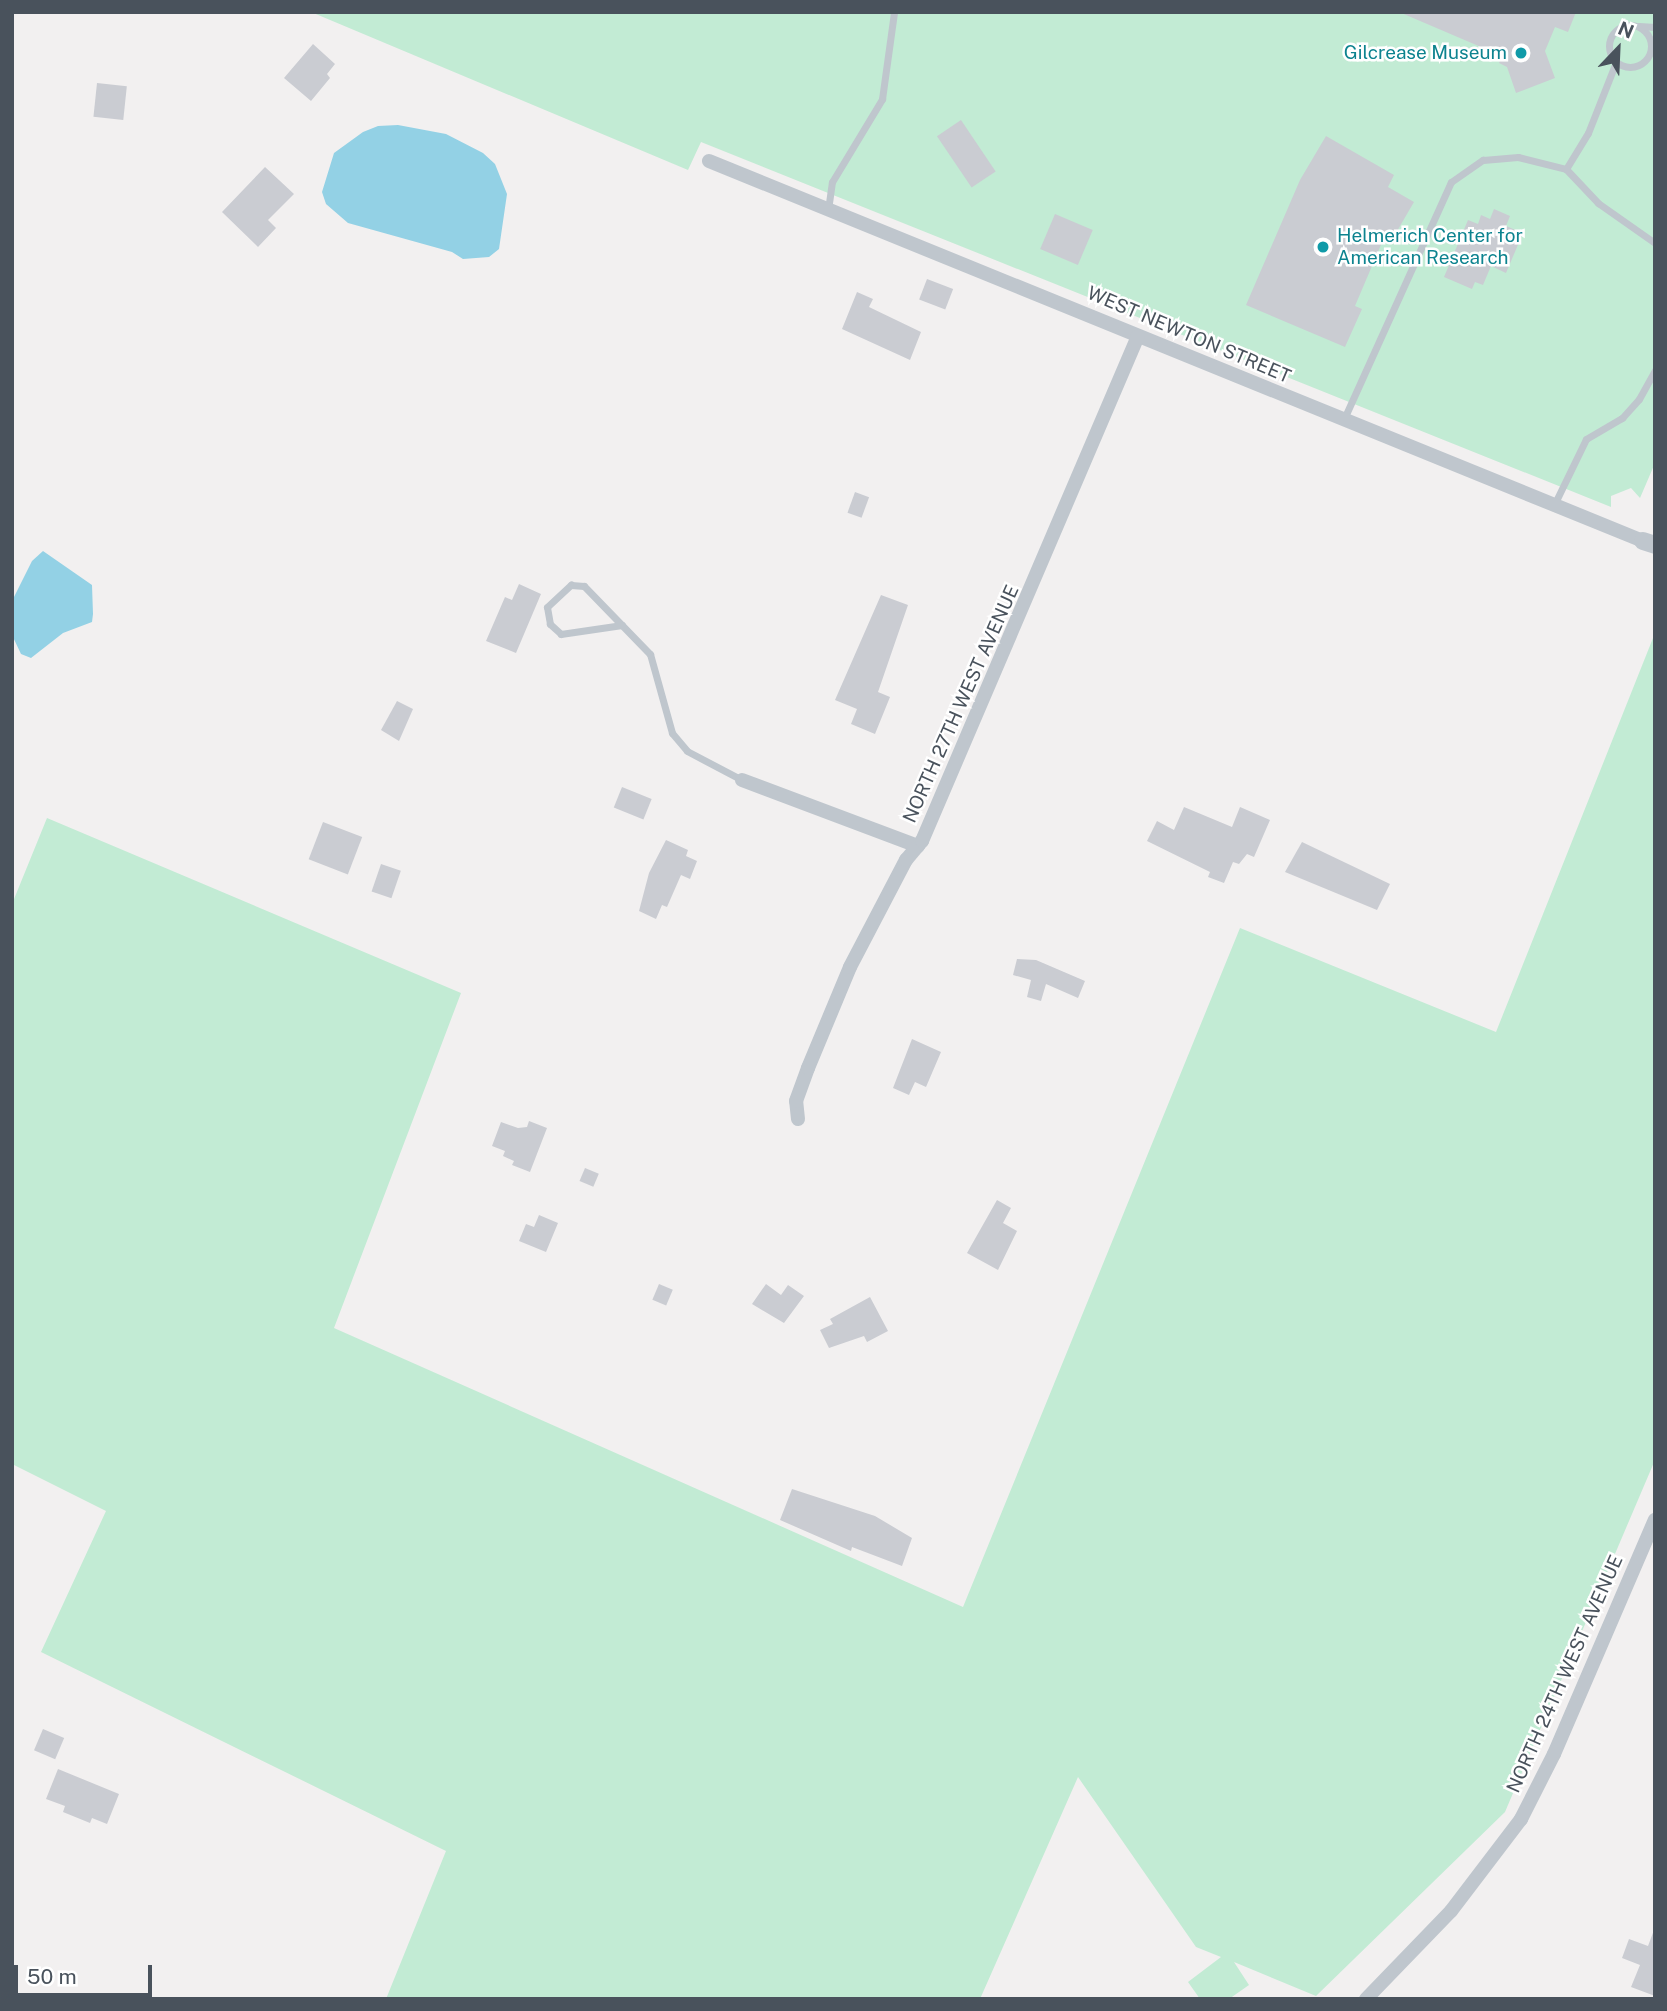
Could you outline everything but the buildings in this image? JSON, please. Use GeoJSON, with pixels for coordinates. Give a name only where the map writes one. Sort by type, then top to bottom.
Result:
{"type":"FeatureCollection","features":[{"type":"Feature","properties":{"kind":"street","name":"WEST NEWTON STREET"},"geometry":{"type":"LineString","coordinates":[[709,161],[1343,421],[1649,543]]}},
{"type":"Feature","properties":{"kind":"street","name":"NORTH 27TH WEST AVENUE"},"geometry":{"type":"LineString","coordinates":[[798,1119],[796,1101],[850,967],[881,902],[918,846],[988,695],[1138,337]]}},
{"type":"Feature","properties":{"kind":"street"},"geometry":{"type":"LineString","coordinates":[[742,780],[918,846]]}},
{"type":"Feature","properties":{"kind":"street","name":"NORTH 24TH WEST AVENUE"},"geometry":{"type":"LineString","coordinates":[[1367,1999],[1451,1911],[1521,1819],[1555,1754],[1655,1520]]}},
{"type":"Feature","properties":{"kind":"lane"},"geometry":{"type":"LineString","coordinates":[[827,211],[832,182],[882,99],[894,12]]}},
{"type":"Feature","properties":{"kind":"lane"},"geometry":{"type":"LineString","coordinates":[[1566,169],[1588,133],[1616,62],[1608,44],[1614,32],[1625,25],[1655,27]]}},
{"type":"Feature","properties":{"kind":"lane"},"geometry":{"type":"LineString","coordinates":[[1616,62],[1630,67],[1648,57],[1651,43],[1639,26]]}},
{"type":"Feature","properties":{"kind":"lane"},"geometry":{"type":"LineString","coordinates":[[1343,421],[1451,182],[1483,160],[1501,158],[1549,162],[1566,169],[1598,203],[1655,243]]}},
{"type":"Feature","properties":{"kind":"lane"},"geometry":{"type":"LineString","coordinates":[[1554,506],[1586,439],[1622,418],[1639,399],[1655,370]]}},
{"type":"Feature","properties":{"kind":"lane"},"geometry":{"type":"LineString","coordinates":[[622,625],[583,634],[561,634],[550,624],[547,607],[571,585],[584,586],[622,625],[650,654],[672,733],[687,751],[742,780]]}},
{"type":"Feature","properties":{"kind":"green space"},"geometry":{"type":"Polygon","coordinates":[[[311,12],[1655,12],[1655,463],[1640,498],[1631,488],[1611,496],[1611,507],[701,142],[688,170],[311,12]]]}},
{"type":"Feature","properties":{"kind":"green space"},"geometry":{"type":"Polygon","coordinates":[[[1655,633],[1655,1460],[1505,1812],[1316,1996],[1234,1962],[1249,1985],[1229,1999],[1200,1999],[1188,1982],[1221,1957],[1196,1947],[1078,1777],[980,1999],[386,1999],[446,1851],[41,1652],[106,1511],[12,1464],[12,904],[47,818],[461,993],[334,1328],[963,1607],[1240,928],[1496,1032],[1655,633]]]}},
{"type":"Feature","properties":{"kind":"water"},"geometry":{"type":"Polygon","coordinates":[[[398,125],[446,134],[483,153],[495,164],[507,194],[499,249],[489,257],[463,259],[452,252],[348,223],[326,204],[322,192],[334,153],[363,132],[378,126],[398,125]]]}},
{"type":"Feature","properties":{"kind":"water"},"geometry":{"type":"Polygon","coordinates":[[[43,551],[92,585],[93,614],[92,622],[63,633],[31,658],[21,654],[12,635],[12,601],[32,561],[43,551]]]}},
{"type":"Feature","properties":{"kind":"place","name":"Gilcrease Museum"},"geometry":{"type":"Point","coordinates":[1521,53]}},
{"type":"Feature","properties":{"kind":"place","name":"Helmerich Center for American Research"},"geometry":{"type":"Point","coordinates":[1323,247]}}]}
